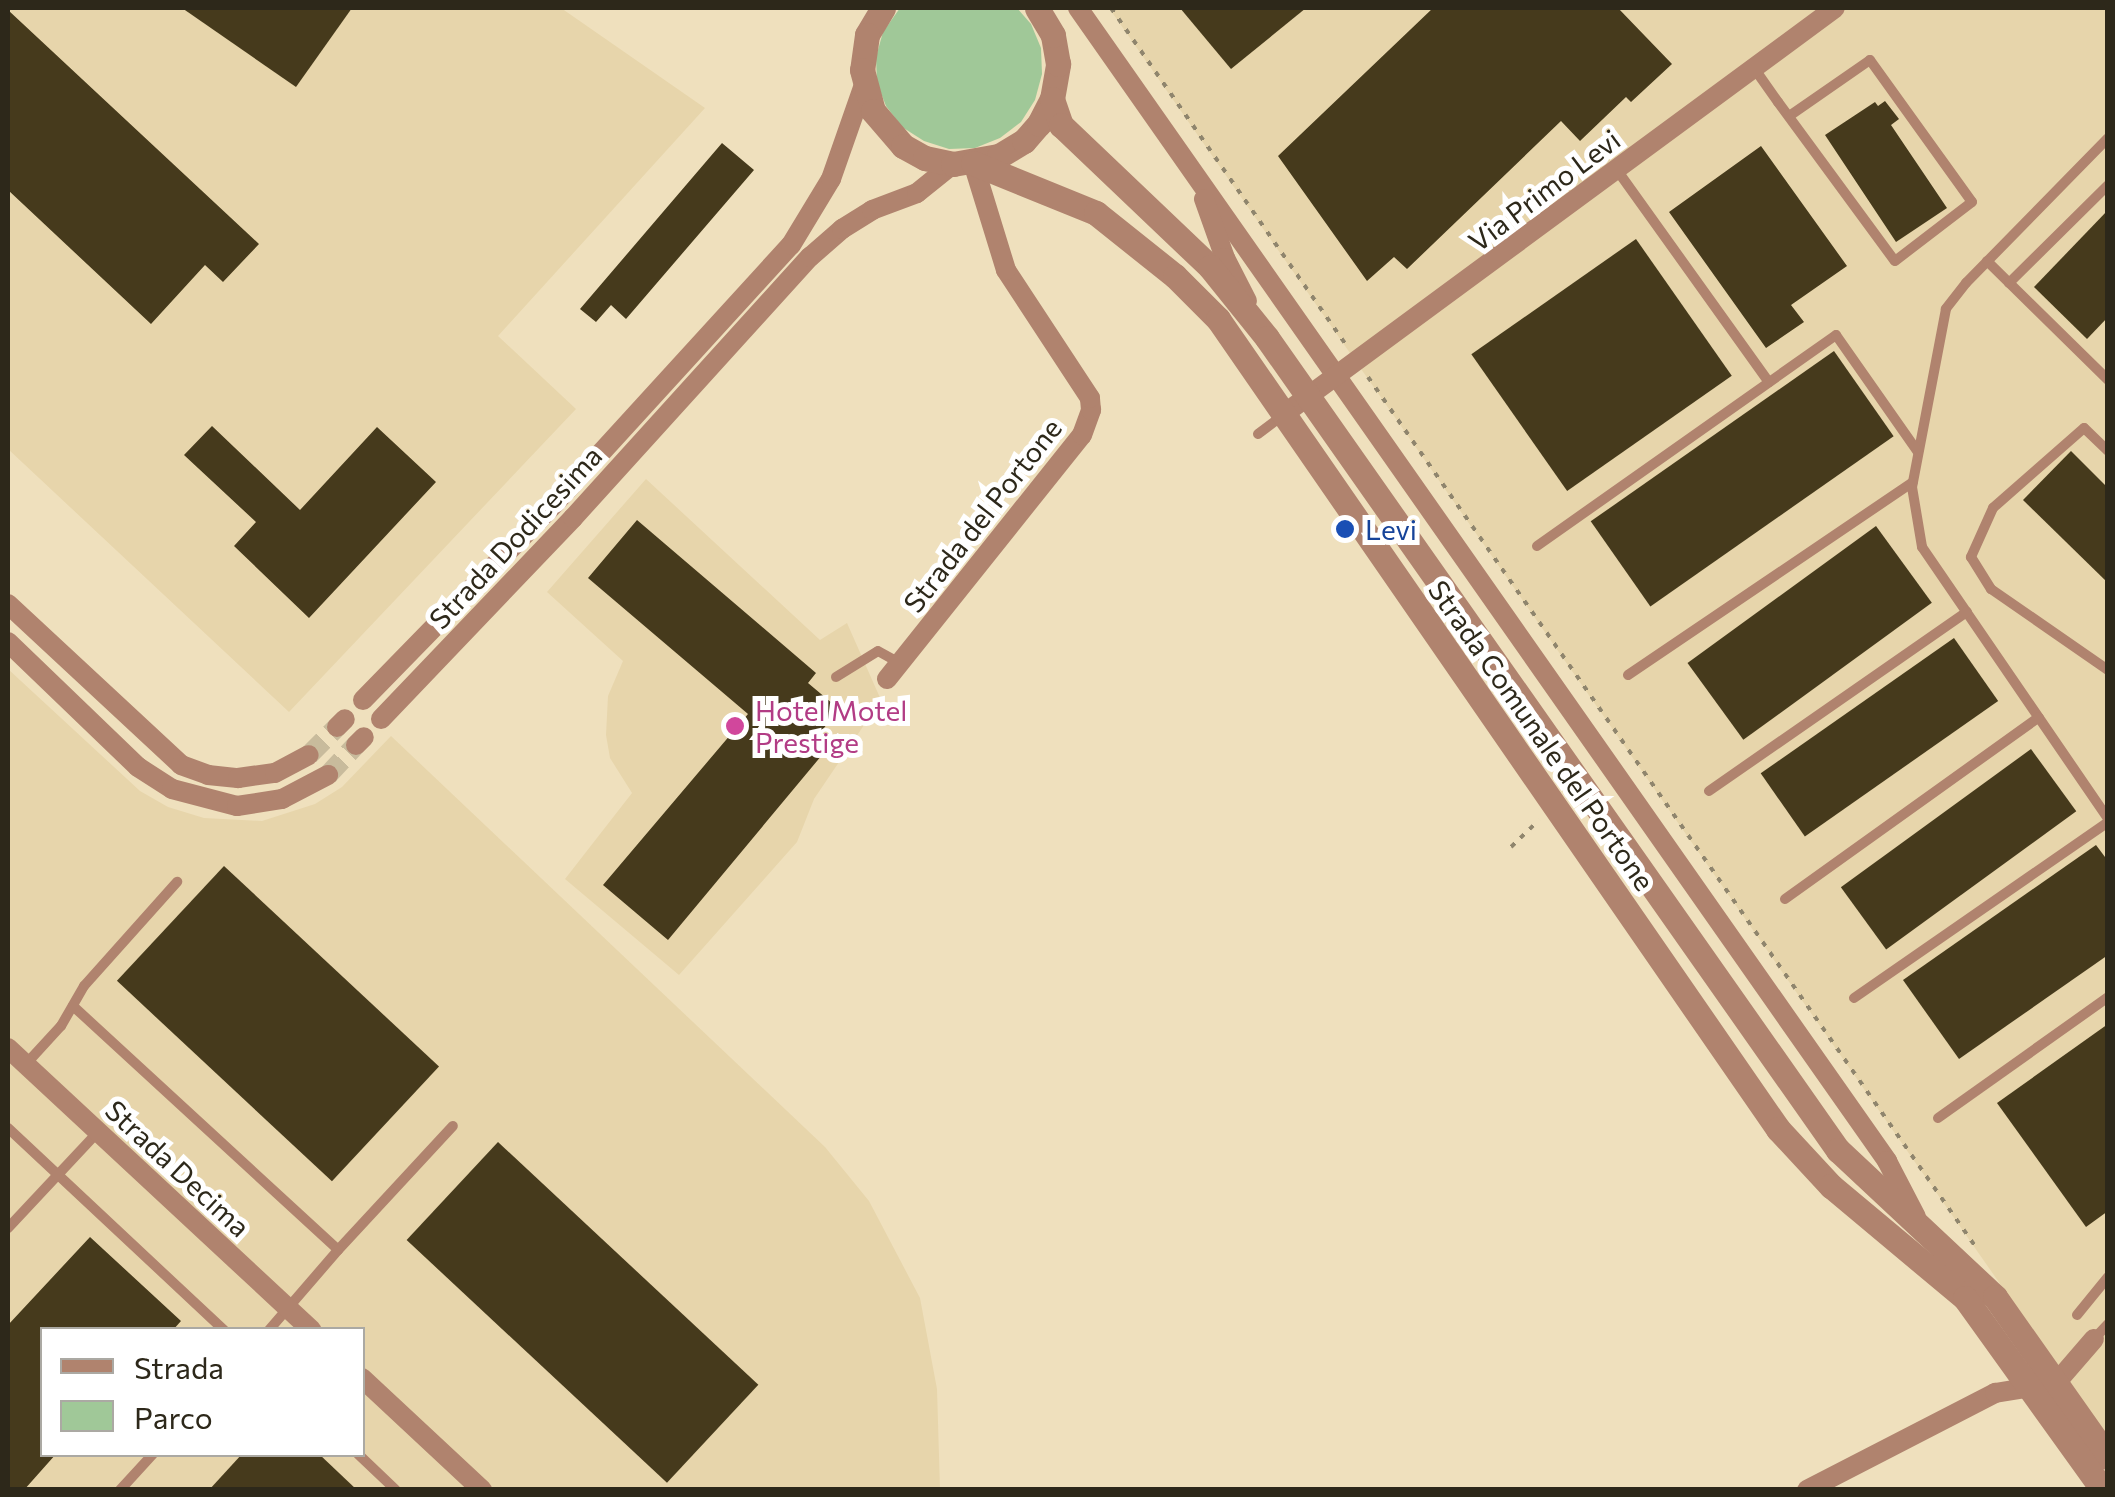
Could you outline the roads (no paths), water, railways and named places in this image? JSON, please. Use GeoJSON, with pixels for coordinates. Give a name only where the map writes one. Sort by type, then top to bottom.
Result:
{"type":"FeatureCollection","features":[{"type":"Feature","properties":{"kind":"street","name":"Strada Comunale del Portone"},"geometry":{"type":"LineString","coordinates":[[883,8],[867,35],[864,85],[873,112],[888,133],[924,158],[963,164],[1068,198],[1126,234],[1218,319],[1778,1129],[1832,1186],[1950,1282],[2108,1457]]}},
{"type":"Feature","properties":{"kind":"street"},"geometry":{"type":"LineString","coordinates":[[963,164],[999,156],[1024,141],[1052,99],[1058,64],[1052,36],[1037,8]]}},
{"type":"Feature","properties":{"kind":"street","name":"Strada Comunale del Portone"},"geometry":{"type":"LineString","coordinates":[[1078,8],[1887,1161],[1924,1232]]}},
{"type":"Feature","properties":{"kind":"street","name":"Via Primo Levi"},"geometry":{"type":"LineString","coordinates":[[1284,414],[1836,8]]}},
{"type":"Feature","properties":{"kind":"street","name":"Strada Dodicesima"},"geometry":{"type":"LineString","coordinates":[[363,700],[556,502],[791,245],[831,180],[864,85]]}},
{"type":"Feature","properties":{"kind":"street","name":"Strada Comunale del Portone"},"geometry":{"type":"LineString","coordinates":[[1052,99],[1061,125],[1210,266],[1267,338],[1838,1150],[1995,1297],[2103,1490]]}},
{"type":"Feature","properties":{"kind":"street","name":"Strada Dodicesima"},"geometry":{"type":"LineString","coordinates":[[380,720],[810,257],[872,210],[917,193],[963,164]]}},
{"type":"Feature","properties":{"kind":"street","name":"Strada del Portone"},"geometry":{"type":"LineString","coordinates":[[893,671],[1082,435],[1091,410],[1090,398],[1006,270],[963,164]]}},
{"type":"Feature","properties":{"kind":"street","name":"Strada Comunale del Portone"},"geometry":{"type":"LineString","coordinates":[[1193,170],[1225,258],[1267,338]]}},
{"type":"Feature","properties":{"kind":"street"},"geometry":{"type":"LineString","coordinates":[[672,375],[688,390]]}},
{"type":"Feature","properties":{"kind":"street"},"geometry":{"type":"LineString","coordinates":[[8,604],[182,766],[208,775],[238,778],[275,774],[309,755]]}},
{"type":"Feature","properties":{"kind":"street"},"geometry":{"type":"LineString","coordinates":[[8,642],[138,767],[172,790],[238,806],[282,799],[328,775]]}},
{"type":"Feature","properties":{"kind":"street","name":"Strada Decima"},"geometry":{"type":"LineString","coordinates":[[8,1048],[308,1327]]}},
{"type":"Feature","properties":{"kind":"street"},"geometry":{"type":"LineString","coordinates":[[1807,1490],[1996,1392],[2044,1385],[2101,1332]]}},
{"type":"Feature","properties":{"kind":"street"},"geometry":{"type":"LineString","coordinates":[[365,1381],[482,1490]]}},
{"type":"Feature","properties":{"kind":"lane"},"geometry":{"type":"LineString","coordinates":[[1754,68],[1789,116],[1896,261],[1972,202],[1870,60],[1789,116]]}},
{"type":"Feature","properties":{"kind":"lane"},"geometry":{"type":"LineString","coordinates":[[1854,998],[2108,821],[1922,546],[1913,482],[1946,309],[1987,261],[2108,138]]}},
{"type":"Feature","properties":{"kind":"lane"},"geometry":{"type":"LineString","coordinates":[[1617,170],[1769,382]]}},
{"type":"Feature","properties":{"kind":"lane"},"geometry":{"type":"LineString","coordinates":[[2009,284],[2108,184]]}},
{"type":"Feature","properties":{"kind":"lane"},"geometry":{"type":"LineString","coordinates":[[1987,261],[2108,380]]}},
{"type":"Feature","properties":{"kind":"lane"},"geometry":{"type":"LineString","coordinates":[[1537,546],[1836,335],[1918,453]]}},
{"type":"Feature","properties":{"kind":"lane"},"geometry":{"type":"LineString","coordinates":[[2096,368],[2108,356]]}},
{"type":"Feature","properties":{"kind":"lane"},"geometry":{"type":"LineString","coordinates":[[1258,434],[1284,414]]}},
{"type":"Feature","properties":{"kind":"lane"},"geometry":{"type":"LineString","coordinates":[[2108,451],[2084,428],[1994,508],[1972,557],[1991,589],[2108,670]]}},
{"type":"Feature","properties":{"kind":"lane"},"geometry":{"type":"LineString","coordinates":[[1628,675],[1913,482]]}},
{"type":"Feature","properties":{"kind":"lane"},"geometry":{"type":"LineString","coordinates":[[1709,791],[1967,612]]}},
{"type":"Feature","properties":{"kind":"lane"},"geometry":{"type":"LineString","coordinates":[[836,677],[878,651],[893,671]]}},
{"type":"Feature","properties":{"kind":"lane"},"geometry":{"type":"LineString","coordinates":[[1785,899],[2038,717]]}},
{"type":"Feature","properties":{"kind":"lane"},"geometry":{"type":"LineString","coordinates":[[25,1064],[61,1026],[84,986],[177,882]]}},
{"type":"Feature","properties":{"kind":"lane"},"geometry":{"type":"LineString","coordinates":[[1938,1118],[2108,998]]}},
{"type":"Feature","properties":{"kind":"lane"},"geometry":{"type":"LineString","coordinates":[[73,1006],[338,1250]]}},
{"type":"Feature","properties":{"kind":"lane"},"geometry":{"type":"LineString","coordinates":[[271,1327],[453,1126]]}},
{"type":"Feature","properties":{"kind":"lane"},"geometry":{"type":"LineString","coordinates":[[8,1128],[221,1327]]}},
{"type":"Feature","properties":{"kind":"lane"},"geometry":{"type":"LineString","coordinates":[[8,1228],[98,1132]]}},
{"type":"Feature","properties":{"kind":"lane"},"geometry":{"type":"LineString","coordinates":[[2077,1315],[2108,1277]]}},
{"type":"Feature","properties":{"kind":"lane"},"geometry":{"type":"LineString","coordinates":[[120,1490],[149,1457]]}},
{"type":"Feature","properties":{"kind":"lane"},"geometry":{"type":"LineString","coordinates":[[361,1457],[396,1490]]}},
{"type":"Feature","properties":{"kind":"tunnel"},"geometry":{"type":"LineString","coordinates":[[309,755],[337,727]]}},
{"type":"Feature","properties":{"kind":"tunnel"},"geometry":{"type":"LineString","coordinates":[[328,775],[356,745]]}},
{"type":"Feature","properties":{"kind":"place","name":"Levi"},"geometry":{"type":"Point","coordinates":[1345,529]}},
{"type":"Feature","properties":{"kind":"place","name":"Hotel Motel Prestige"},"geometry":{"type":"Point","coordinates":[735,726]}}]}
